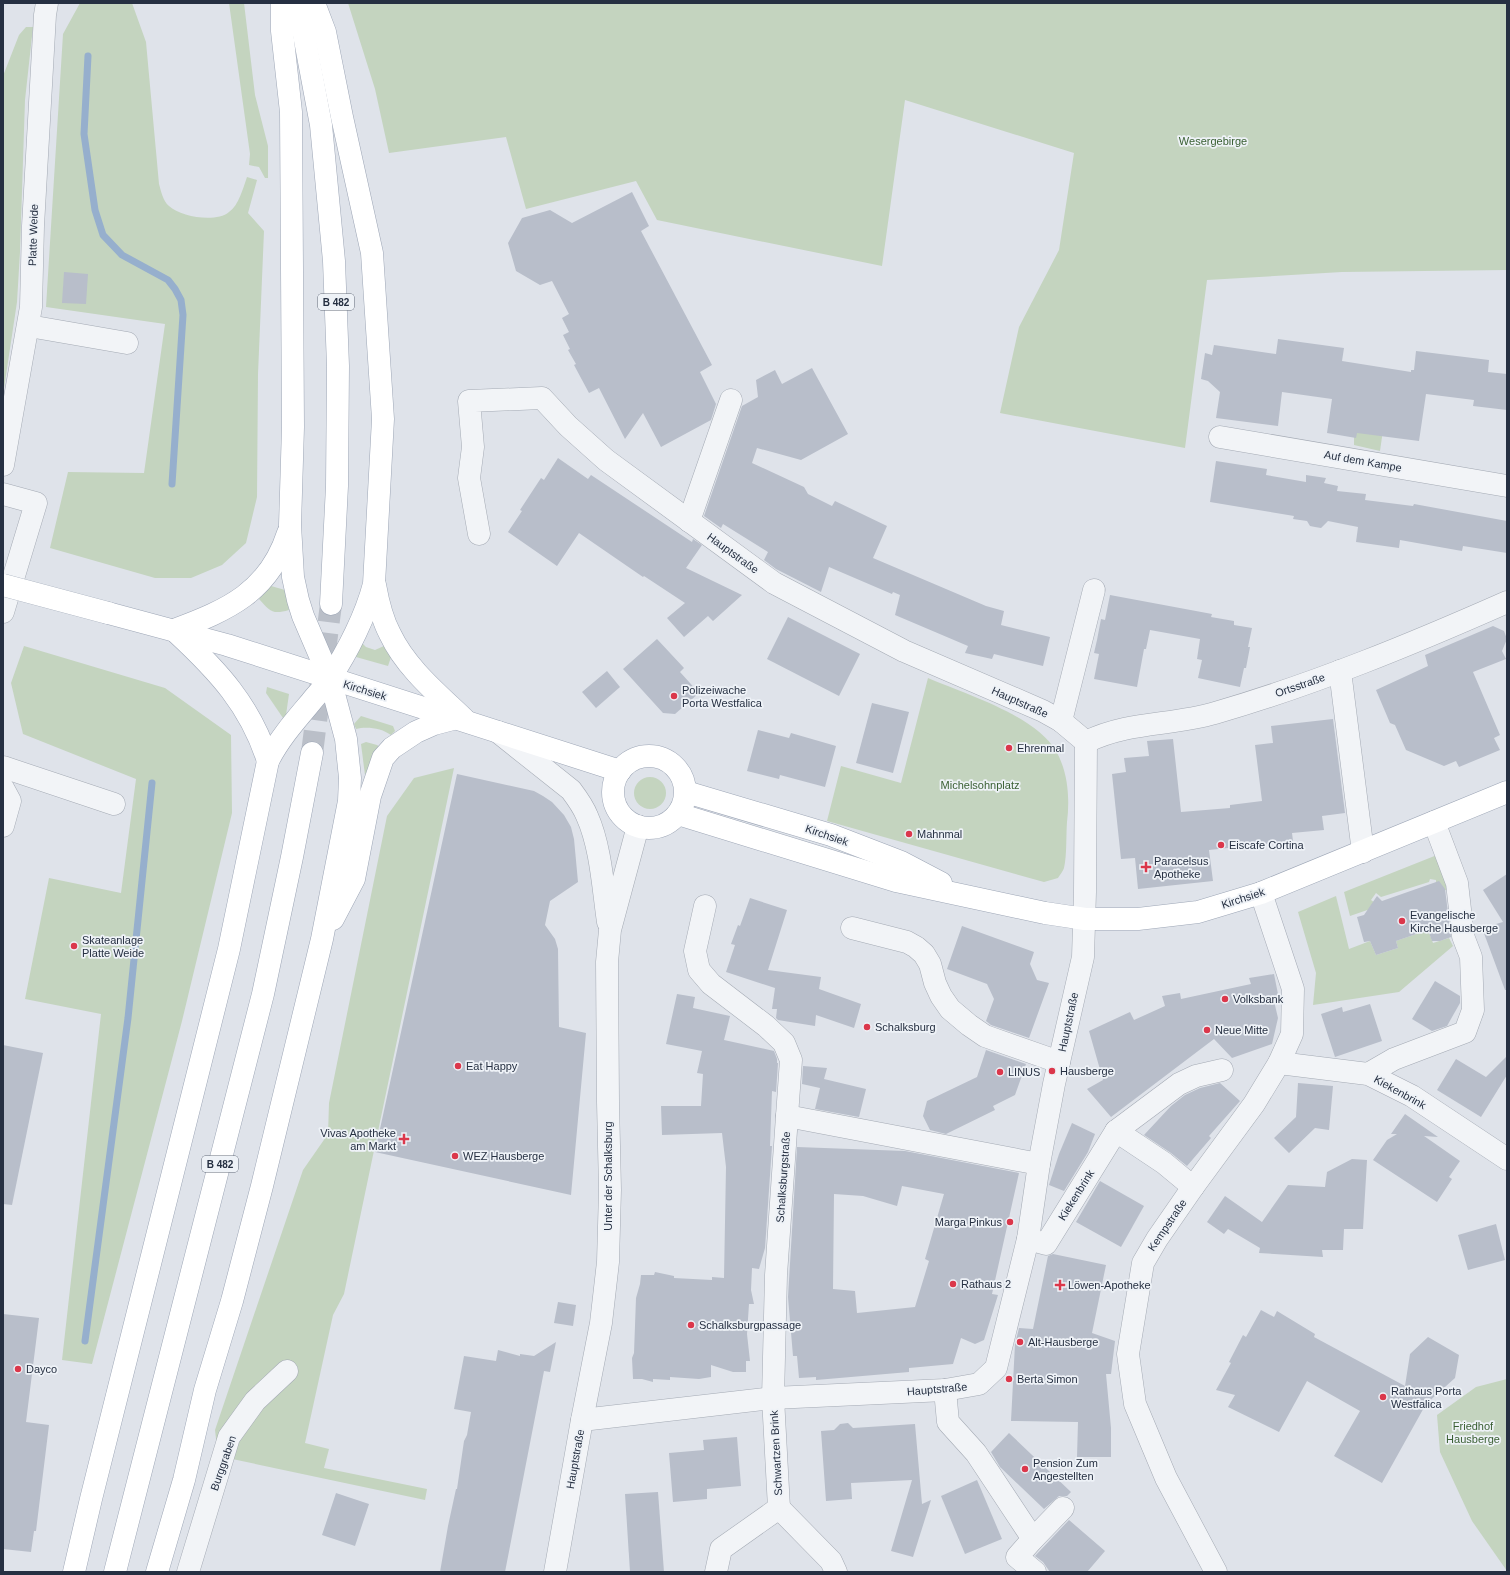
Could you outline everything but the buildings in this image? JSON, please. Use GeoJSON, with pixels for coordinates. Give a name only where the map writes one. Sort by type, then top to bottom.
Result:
{"type":"FeatureCollection","features":[{"type":"Feature","properties":{"kind":"main road"},"geometry":{"type":"LineString","coordinates":[[157,1572],[184,1480],[205,1390],[232,1301],[299,1039],[322,939],[349,801],[350,778],[346,739],[330,679],[298,600],[293,577],[290,525],[293,427],[290,112],[282,31],[282,3]]}},
{"type":"Feature","properties":{"kind":"main road","name":"B 482"},"geometry":{"type":"LineString","coordinates":[[298,3],[321,126],[334,261],[338,366],[338,456],[331,604]]}},
{"type":"Feature","properties":{"kind":"main road"},"geometry":{"type":"LineString","coordinates":[[74,1572],[92,1491],[229,949],[268,761],[286,731],[330,679],[358,629],[370,601],[374,584],[383,419],[372,253],[325,32],[314,3]]}},
{"type":"Feature","properties":{"kind":"main road"},"geometry":{"type":"LineString","coordinates":[[268,761],[257,731],[239,699],[213,668],[174,630],[202,620],[247,596],[271,570],[279,557],[290,525]]}},
{"type":"Feature","properties":{"kind":"main road"},"geometry":{"type":"LineString","coordinates":[[374,584],[381,611],[390,635],[400,651],[461,721]]}},
{"type":"Feature","properties":{"kind":"main road","name":"Kirchsiek"},"geometry":{"type":"LineString","coordinates":[[3,585],[227,645],[620,771]]}},
{"type":"Feature","properties":{"kind":"main road"},"geometry":{"type":"LineString","coordinates":[[322,939],[354,879],[370,796],[383,758],[392,748],[416,732],[434,724],[461,721]]}},
{"type":"Feature","properties":{"kind":"main road","name":"B 482"},"geometry":{"type":"LineString","coordinates":[[115,1572],[263,994],[312,753]]}},
{"type":"Feature","properties":{"kind":"main road"},"geometry":{"type":"LineString","coordinates":[[651,756],[662,758],[672,764],[679,771],[684,781],[686,792],[684,803],[678,814],[670,822],[649,828],[628,822],[620,813],[615,804],[613,792],[615,781],[620,771],[628,763],[639,757],[651,756]]}},
{"type":"Feature","properties":{"kind":"main road","name":"Kirchsiek"},"geometry":{"type":"LineString","coordinates":[[686,792],[831,835],[901,862],[963,894]]}},
{"type":"Feature","properties":{"kind":"main road","name":"Kirchsiek"},"geometry":{"type":"LineString","coordinates":[[678,814],[896,881],[963,894],[1046,913],[1085,919],[1138,919],[1198,912],[1262,893],[1507,792]]}},
{"type":"Feature","properties":{"kind":"street","name":"Platte Weide"},"geometry":{"type":"LineString","coordinates":[[3,465],[30,316],[33,226],[45,15],[47,3]]}},
{"type":"Feature","properties":{"kind":"street"},"geometry":{"type":"LineString","coordinates":[[30,316],[127,343]]}},
{"type":"Feature","properties":{"kind":"street","name":"Hauptstraße"},"geometry":{"type":"LineString","coordinates":[[479,534],[469,478],[473,447],[469,401],[542,398],[568,426],[606,460],[780,587],[904,651],[1043,711],[1060,721],[1086,742],[1085,919],[1083,957],[1059,1062],[1039,1164],[1028,1239],[996,1368],[979,1384],[945,1390],[773,1398],[582,1420],[555,1572]]}},
{"type":"Feature","properties":{"kind":"street"},"geometry":{"type":"LineString","coordinates":[[689,521],[731,400]]}},
{"type":"Feature","properties":{"kind":"street","name":"Auf dem Kampe"},"geometry":{"type":"LineString","coordinates":[[1220,437],[1507,486]]}},
{"type":"Feature","properties":{"kind":"street"},"geometry":{"type":"LineString","coordinates":[[3,494],[36,503],[3,612]]}},
{"type":"Feature","properties":{"kind":"street"},"geometry":{"type":"LineString","coordinates":[[1060,721],[1094,590]]}},
{"type":"Feature","properties":{"kind":"street","name":"Ortsstraße"},"geometry":{"type":"LineString","coordinates":[[1086,742],[1102,734],[1124,728],[1214,713],[1304,684],[1411,644],[1507,602]]}},
{"type":"Feature","properties":{"kind":"street"},"geometry":{"type":"LineString","coordinates":[[1340,671],[1362,852]]}},
{"type":"Feature","properties":{"kind":"street","name":"Unter der Schalksburg"},"geometry":{"type":"LineString","coordinates":[[498,732],[571,790],[587,815],[596,848],[610,930]]}},
{"type":"Feature","properties":{"kind":"street"},"geometry":{"type":"LineString","coordinates":[[3,767],[114,804]]}},
{"type":"Feature","properties":{"kind":"street"},"geometry":{"type":"LineString","coordinates":[[3,788],[10,800],[3,826]]}},
{"type":"Feature","properties":{"kind":"street"},"geometry":{"type":"LineString","coordinates":[[1368,1074],[1394,1059],[1465,1032],[1473,1010],[1471,957],[1463,936],[1457,884],[1434,822]]}},
{"type":"Feature","properties":{"kind":"street","name":"Unter der Schalksburg"},"geometry":{"type":"LineString","coordinates":[[582,1420],[602,1323],[608,1262],[610,1190],[607,962],[610,930],[638,826]]}},
{"type":"Feature","properties":{"kind":"street","name":"Kempstraße"},"geometry":{"type":"LineString","coordinates":[[1210,1570],[1166,1478],[1135,1404],[1128,1354],[1143,1262],[1156,1239],[1254,1104],[1279,1062],[1292,1034],[1293,989],[1262,893]]}},
{"type":"Feature","properties":{"kind":"street"},"geometry":{"type":"LineString","coordinates":[[705,906],[695,951],[699,970],[712,984],[766,1026],[784,1044],[791,1060],[787,1116]]}},
{"type":"Feature","properties":{"kind":"street"},"geometry":{"type":"LineString","coordinates":[[852,928],[907,942],[916,947],[924,954],[930,964],[935,983],[941,996],[950,1009],[969,1025],[985,1036],[1059,1062]]}},
{"type":"Feature","properties":{"kind":"street","name":"Kiekenbrink"},"geometry":{"type":"LineString","coordinates":[[1279,1062],[1368,1074],[1412,1096],[1507,1159]]}},
{"type":"Feature","properties":{"kind":"street","name":"Kiekenbrink"},"geometry":{"type":"LineString","coordinates":[[1028,1239],[1046,1244],[1116,1131],[1179,1084],[1196,1076],[1222,1070]]}},
{"type":"Feature","properties":{"kind":"street","name":"Schalksburgstraße"},"geometry":{"type":"LineString","coordinates":[[773,1398],[776,1275],[787,1116],[1039,1164]]}},
{"type":"Feature","properties":{"kind":"street"},"geometry":{"type":"LineString","coordinates":[[1116,1131],[1164,1163],[1193,1187]]}},
{"type":"Feature","properties":{"kind":"street","name":"Burggraben"},"geometry":{"type":"LineString","coordinates":[[188,1572],[229,1437],[255,1401],[287,1371]]}},
{"type":"Feature","properties":{"kind":"street"},"geometry":{"type":"LineString","coordinates":[[945,1390],[948,1422],[976,1453],[1033,1539]]}},
{"type":"Feature","properties":{"kind":"street","name":"Schwartzen Brink"},"geometry":{"type":"LineString","coordinates":[[773,1398],[779,1508],[832,1561],[836,1572]]}},
{"type":"Feature","properties":{"kind":"street","name":"Schwartzen Brink"},"geometry":{"type":"LineString","coordinates":[[716,1572],[721,1549],[779,1508]]}},
{"type":"Feature","properties":{"kind":"street"},"geometry":{"type":"LineString","coordinates":[[1036,1572],[1017,1557],[1063,1508]]}},
{"type":"Feature","properties":{"kind":"green space"},"geometry":{"type":"Polygon","coordinates":[[[80,3],[132,3],[146,42],[159,184],[161,193],[169,206],[174,210],[190,216],[207,218],[223,215],[229,212],[235,205],[247,177],[257,180],[248,213],[264,231],[258,374],[257,497],[246,543],[222,565],[191,578],[155,578],[50,548],[68,472],[144,473],[165,324],[46,307],[63,34],[80,3]]]}},
{"type":"Feature","properties":{"kind":"green space"},"geometry":{"type":"Polygon","coordinates":[[[229,3],[244,3],[255,95],[268,146],[268,178],[265,178],[259,167],[249,165],[250,154],[229,3]]]}},
{"type":"Feature","properties":{"kind":"green space","name":"Wesergebirge"},"geometry":{"type":"Polygon","coordinates":[[[348,3],[1507,3],[1507,270],[1342,272],[1207,280],[1185,448],[1000,413],[1019,327],[1059,250],[1074,153],[905,100],[882,266],[657,220],[636,181],[526,209],[506,137],[389,153],[375,89],[348,3]]]}},
{"type":"Feature","properties":{"kind":"green space"},"geometry":{"type":"Polygon","coordinates":[[[26,27],[33,27],[25,100],[17,302],[3,395],[3,76],[19,35],[26,27]]]}},
{"type":"Feature","properties":{"kind":"green space"},"geometry":{"type":"Polygon","coordinates":[[[1383,430],[1380,451],[1354,445],[1354,437],[1357,432],[1383,430]]]}},
{"type":"Feature","properties":{"kind":"green space"},"geometry":{"type":"Polygon","coordinates":[[[271,586],[285,590],[289,610],[279,612],[272,611],[259,599],[271,586]]]}},
{"type":"Feature","properties":{"kind":"green space"},"geometry":{"type":"Polygon","coordinates":[[[360,641],[366,647],[375,650],[384,646],[391,657],[388,666],[356,657],[357,643],[360,641]]]}},
{"type":"Feature","properties":{"kind":"green space"},"geometry":{"type":"Polygon","coordinates":[[[24,646],[165,688],[231,735],[232,813],[182,1021],[92,1364],[62,1360],[101,1014],[25,999],[49,878],[121,893],[136,779],[23,734],[11,683],[24,646]]]}},
{"type":"Feature","properties":{"kind":"green space","name":"Michelsohnplatz"},"geometry":{"type":"Polygon","coordinates":[[[928,678],[1016,716],[1046,738],[1056,751],[1066,776],[1068,795],[1065,863],[1064,869],[1058,878],[1044,882],[827,821],[841,766],[901,783],[928,678]]]}},
{"type":"Feature","properties":{"kind":"green space"},"geometry":{"type":"Polygon","coordinates":[[[267,687],[289,694],[286,715],[283,718],[266,693],[267,687]]]}},
{"type":"Feature","properties":{"kind":"green space"},"geometry":{"type":"Polygon","coordinates":[[[361,716],[393,726],[395,731],[391,735],[374,728],[356,729],[354,724],[361,716]]]}},
{"type":"Feature","properties":{"kind":"green space"},"geometry":{"type":"Polygon","coordinates":[[[366,742],[380,747],[365,775],[361,744],[366,742]]]}},
{"type":"Feature","properties":{"kind":"green space"},"geometry":{"type":"Polygon","coordinates":[[[454,768],[344,1294],[333,1315],[305,1443],[329,1449],[324,1468],[427,1489],[425,1500],[218,1456],[215,1430],[303,1170],[328,1134],[329,1103],[387,816],[414,778],[454,768]]]}},
{"type":"Feature","properties":{"kind":"green space"},"geometry":{"type":"Polygon","coordinates":[[[650,777],[656,778],[663,784],[666,793],[665,799],[659,806],[650,809],[644,808],[637,802],[634,793],[635,787],[641,780],[650,777]]]}},
{"type":"Feature","properties":{"kind":"green space"},"geometry":{"type":"Polygon","coordinates":[[[1437,855],[1449,889],[1443,891],[1436,885],[1436,880],[1430,879],[1429,882],[1381,897],[1376,893],[1371,900],[1375,903],[1376,907],[1350,916],[1344,892],[1437,855]]]}},
{"type":"Feature","properties":{"kind":"green space"},"geometry":{"type":"Polygon","coordinates":[[[1336,896],[1349,949],[1370,941],[1376,955],[1398,948],[1396,941],[1428,930],[1433,943],[1449,938],[1453,946],[1399,992],[1313,1005],[1316,973],[1298,912],[1336,896]]]}},
{"type":"Feature","properties":{"kind":"green space","name":"Friedhof Hausberge"},"geometry":{"type":"Polygon","coordinates":[[[1507,1379],[1507,1571],[1472,1521],[1440,1452],[1437,1415],[1476,1387],[1507,1379]]]}},
{"type":"Feature","properties":{"kind":"waterway"},"geometry":{"type":"LineString","coordinates":[[88,56],[84,134],[95,210],[103,235],[122,255],[168,280],[181,300],[183,315],[172,484]]}},
{"type":"Feature","properties":{"kind":"waterway"},"geometry":{"type":"LineString","coordinates":[[85,1341],[128,1018],[152,783]]}},
{"type":"Feature","properties":{"kind":"tunnel"},"geometry":{"type":"LineString","coordinates":[[312,753],[331,604]]}},
{"type":"Feature","properties":{"kind":"place","name":"Polizeiwache Porta Westfalica"},"geometry":{"type":"Point","coordinates":[674,696]}},
{"type":"Feature","properties":{"kind":"place","name":"Ehrenmal"},"geometry":{"type":"Point","coordinates":[1009,748]}},
{"type":"Feature","properties":{"kind":"place","name":"Mahnmal"},"geometry":{"type":"Point","coordinates":[909,834]}},
{"type":"Feature","properties":{"kind":"place","name":"Eiscafe Cortina"},"geometry":{"type":"Point","coordinates":[1221,845]}},
{"type":"Feature","properties":{"kind":"place","name":"Paracelsus Apotheke"},"geometry":{"type":"Point","coordinates":[1146,867]}},
{"type":"Feature","properties":{"kind":"place","name":"Evangelische Kirche Hausberge"},"geometry":{"type":"Point","coordinates":[1402,921]}},
{"type":"Feature","properties":{"kind":"place","name":"Skateanlage Platte Weide"},"geometry":{"type":"Point","coordinates":[74,946]}},
{"type":"Feature","properties":{"kind":"place","name":"Volksbank"},"geometry":{"type":"Point","coordinates":[1225,999]}},
{"type":"Feature","properties":{"kind":"place","name":"Schalksburg"},"geometry":{"type":"Point","coordinates":[867,1027]}},
{"type":"Feature","properties":{"kind":"place","name":"Neue Mitte"},"geometry":{"type":"Point","coordinates":[1207,1030]}},
{"type":"Feature","properties":{"kind":"place","name":"Eat Happy"},"geometry":{"type":"Point","coordinates":[458,1066]}},
{"type":"Feature","properties":{"kind":"place","name":"Hausberge"},"geometry":{"type":"Point","coordinates":[1052,1071]}},
{"type":"Feature","properties":{"kind":"place","name":"LINUS"},"geometry":{"type":"Point","coordinates":[1000,1072]}},
{"type":"Feature","properties":{"kind":"place","name":"Vivas Apotheke am Markt"},"geometry":{"type":"Point","coordinates":[404,1139]}},
{"type":"Feature","properties":{"kind":"place","name":"WEZ Hausberge"},"geometry":{"type":"Point","coordinates":[455,1156]}},
{"type":"Feature","properties":{"kind":"place","name":"Marga Pinkus"},"geometry":{"type":"Point","coordinates":[1010,1222]}},
{"type":"Feature","properties":{"kind":"place","name":"Rathaus 2"},"geometry":{"type":"Point","coordinates":[953,1284]}},
{"type":"Feature","properties":{"kind":"place","name":"Löwen-Apotheke"},"geometry":{"type":"Point","coordinates":[1060,1285]}},
{"type":"Feature","properties":{"kind":"place","name":"Schalksburgpassage"},"geometry":{"type":"Point","coordinates":[691,1325]}},
{"type":"Feature","properties":{"kind":"place","name":"Alt-Hausberge"},"geometry":{"type":"Point","coordinates":[1020,1342]}},
{"type":"Feature","properties":{"kind":"place","name":"Dayco"},"geometry":{"type":"Point","coordinates":[18,1369]}},
{"type":"Feature","properties":{"kind":"place","name":"Berta Simon"},"geometry":{"type":"Point","coordinates":[1009,1379]}},
{"type":"Feature","properties":{"kind":"place","name":"Rathaus Porta Westfalica"},"geometry":{"type":"Point","coordinates":[1383,1397]}},
{"type":"Feature","properties":{"kind":"place","name":"Pension Zum Angestellten"},"geometry":{"type":"Point","coordinates":[1025,1469]}}]}
